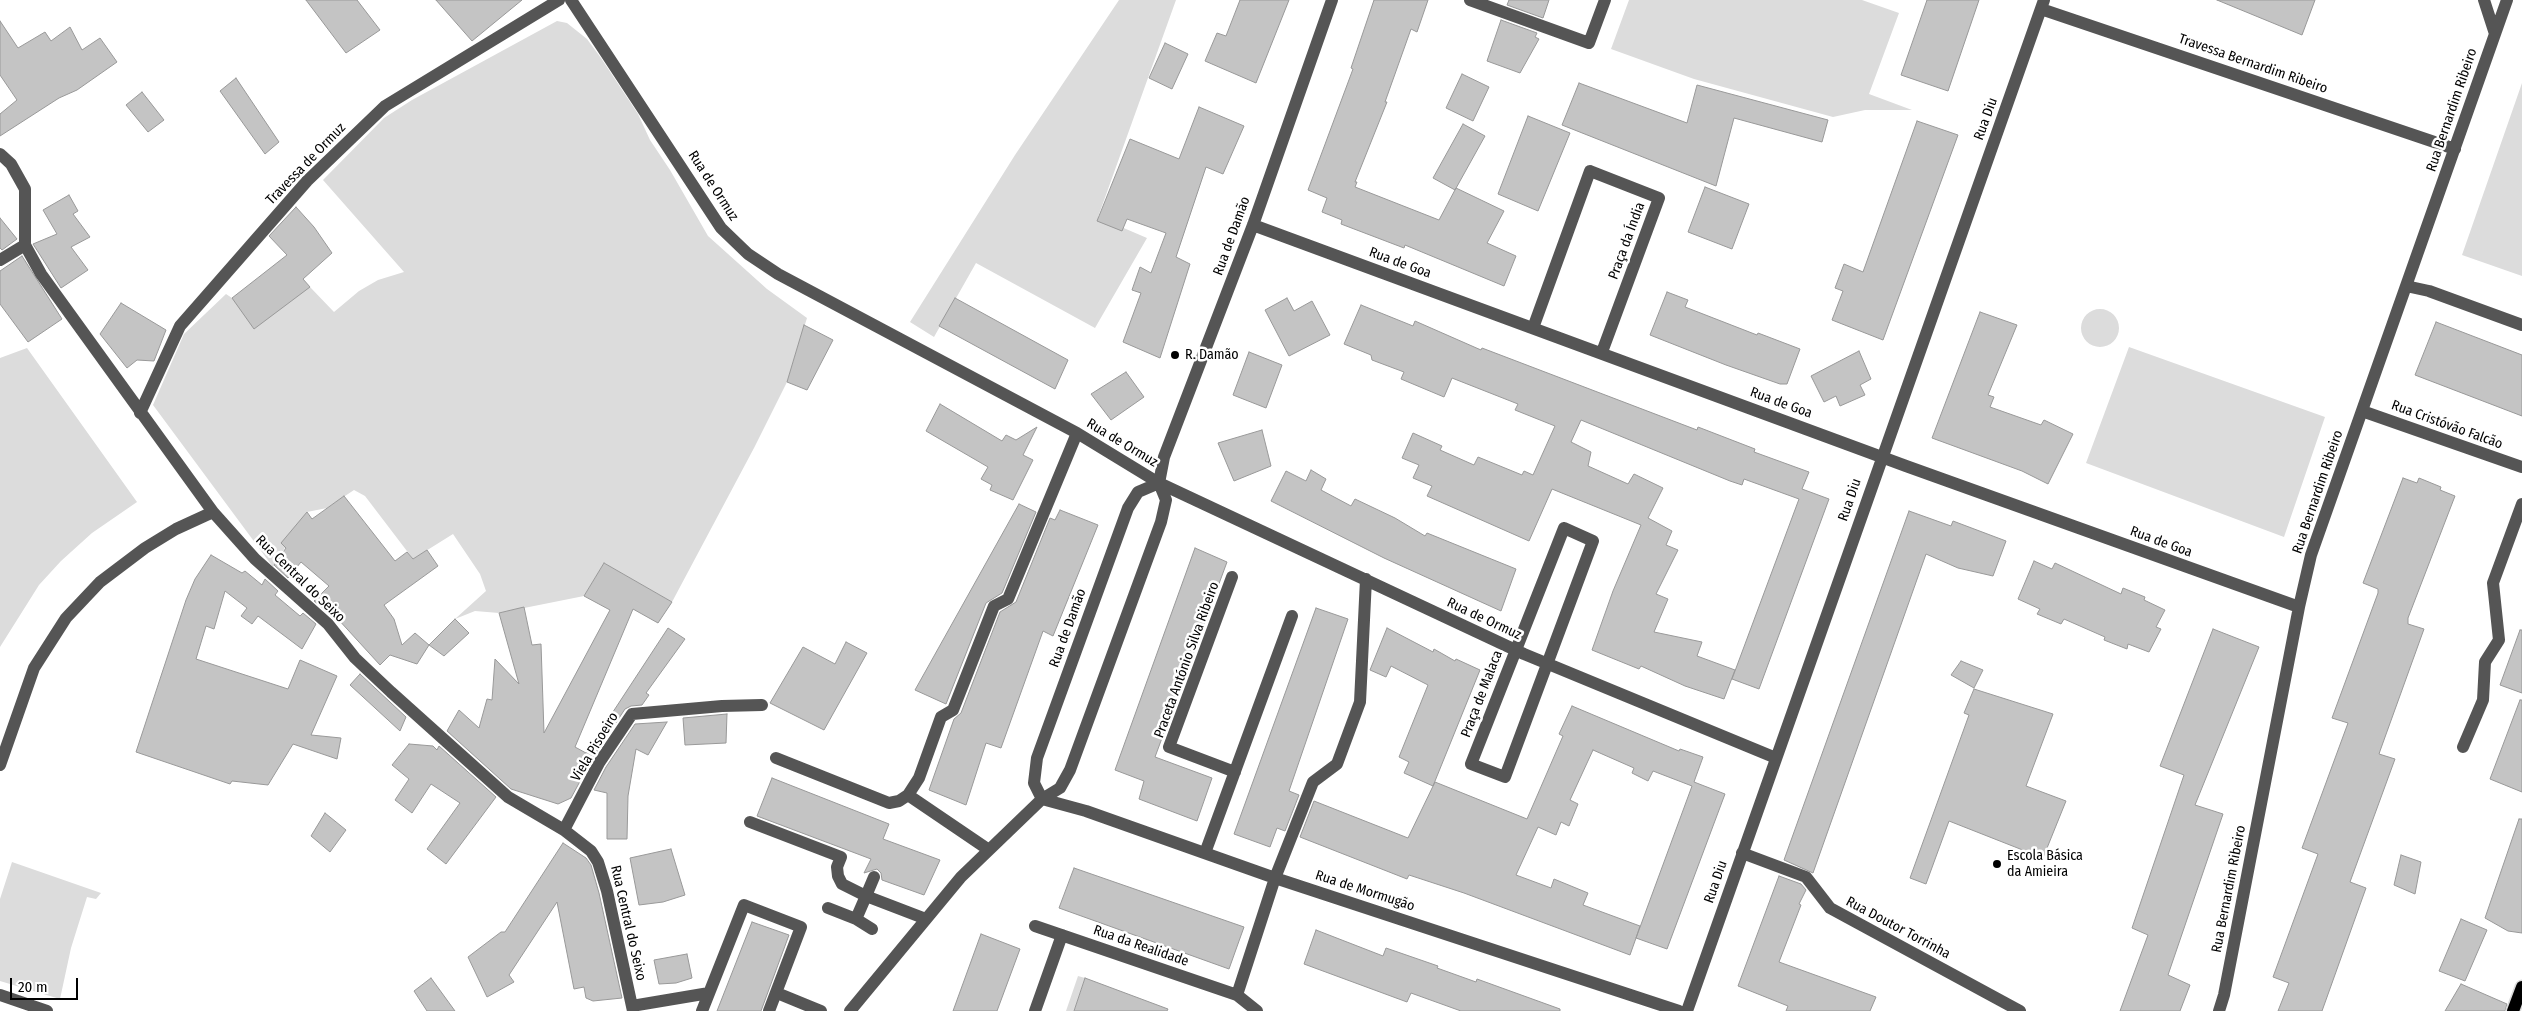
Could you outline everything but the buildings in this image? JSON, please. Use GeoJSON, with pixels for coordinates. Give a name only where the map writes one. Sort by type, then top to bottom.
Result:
{"type":"FeatureCollection","features":[{"type":"Feature","properties":{"kind":"main road"},"geometry":{"type":"LineString","coordinates":[[2513,1011],[2522,987]]}},
{"type":"Feature","properties":{"kind":"street","name":"Travessa de Ormuz"},"geometry":{"type":"LineString","coordinates":[[140,413],[180,326],[307,181],[385,106],[559,0]]}},
{"type":"Feature","properties":{"kind":"street","name":"Rua de Ormuz"},"geometry":{"type":"LineString","coordinates":[[571,0],[721,228],[734,242],[778,274],[1077,433],[1159,483],[1515,650],[1776,758]]}},
{"type":"Feature","properties":{"kind":"street","name":"Rua de Damão"},"geometry":{"type":"LineString","coordinates":[[850,1011],[961,877],[1042,799],[1060,788],[1070,770],[1161,522],[1166,500],[1159,483],[1164,457],[1253,225],[1332,0]]}},
{"type":"Feature","properties":{"kind":"street"},"geometry":{"type":"LineString","coordinates":[[1470,0],[1589,43],[1605,0]]}},
{"type":"Feature","properties":{"kind":"street"},"geometry":{"type":"LineString","coordinates":[[2484,0],[2495,34]]}},
{"type":"Feature","properties":{"kind":"street","name":"Rua Bernardim Ribeiro"},"geometry":{"type":"LineString","coordinates":[[2219,1011],[2224,995],[2299,607],[2311,554],[2507,0]]}},
{"type":"Feature","properties":{"kind":"street","name":"Travessa Bernardim Ribeiro"},"geometry":{"type":"LineString","coordinates":[[2042,4],[2455,149]]}},
{"type":"Feature","properties":{"kind":"street","name":"Rua Diu"},"geometry":{"type":"LineString","coordinates":[[1686,1011],[2042,4]]}},
{"type":"Feature","properties":{"kind":"street","name":"Rua Central do Seixo"},"geometry":{"type":"LineString","coordinates":[[0,154],[11,164],[25,189],[25,246],[41,274],[213,512],[255,559],[328,624],[355,658],[508,797],[564,830],[591,851],[598,862],[607,891],[633,1008]]}},
{"type":"Feature","properties":{"kind":"street","name":"Praça da Índia"},"geometry":{"type":"LineString","coordinates":[[1532,328],[1590,171],[1660,198],[1602,352]]}},
{"type":"Feature","properties":{"kind":"street","name":"Rua de Goa"},"geometry":{"type":"LineString","coordinates":[[1253,225],[2299,607]]}},
{"type":"Feature","properties":{"kind":"street"},"geometry":{"type":"LineString","coordinates":[[0,260],[25,246]]}},
{"type":"Feature","properties":{"kind":"street"},"geometry":{"type":"LineString","coordinates":[[2406,286],[2429,291],[2522,325]]}},
{"type":"Feature","properties":{"kind":"street","name":"Rua Cristóvão Falcão"},"geometry":{"type":"LineString","coordinates":[[2362,410],[2522,467]]}},
{"type":"Feature","properties":{"kind":"street"},"geometry":{"type":"LineString","coordinates":[[776,758],[889,803],[899,802],[908,795],[918,778],[941,716],[953,710],[994,606],[1008,599],[1077,433]]}},
{"type":"Feature","properties":{"kind":"street","name":"Rua de Damão"},"geometry":{"type":"LineString","coordinates":[[1042,799],[1034,783],[1037,758],[1128,508],[1138,492],[1159,483]]}},
{"type":"Feature","properties":{"kind":"street"},"geometry":{"type":"LineString","coordinates":[[2463,747],[2483,700],[2485,662],[2499,640],[2493,583],[2522,504]]}},
{"type":"Feature","properties":{"kind":"street"},"geometry":{"type":"LineString","coordinates":[[0,765],[34,668],[66,618],[100,582],[145,548],[176,529],[213,512]]}},
{"type":"Feature","properties":{"kind":"street","name":"Praça de Malaca"},"geometry":{"type":"LineString","coordinates":[[1564,528],[1593,541],[1548,664],[1505,777],[1471,764],[1564,528]]}},
{"type":"Feature","properties":{"kind":"street","name":"Praceta António Silva Ribeiro"},"geometry":{"type":"LineString","coordinates":[[1232,577],[1169,747],[1235,772]]}},
{"type":"Feature","properties":{"kind":"street"},"geometry":{"type":"LineString","coordinates":[[1237,995],[1275,878],[1313,782],[1337,764],[1360,702],[1366,580]]}},
{"type":"Feature","properties":{"kind":"street"},"geometry":{"type":"LineString","coordinates":[[1205,853],[1292,616]]}},
{"type":"Feature","properties":{"kind":"street","name":"Viela Pisoeiro"},"geometry":{"type":"LineString","coordinates":[[564,830],[599,763],[632,714],[722,706],[762,705]]}},
{"type":"Feature","properties":{"kind":"street"},"geometry":{"type":"LineString","coordinates":[[908,795],[989,850]]}},
{"type":"Feature","properties":{"kind":"street","name":"Rua de Mormugão"},"geometry":{"type":"LineString","coordinates":[[1042,799],[1086,811],[1275,878],[1679,1011]]}},
{"type":"Feature","properties":{"kind":"street"},"geometry":{"type":"LineString","coordinates":[[750,822],[841,857],[837,867],[838,876],[842,884],[866,896],[926,919]]}},
{"type":"Feature","properties":{"kind":"street","name":"Rua Doutor Torrinha"},"geometry":{"type":"LineString","coordinates":[[1742,853],[1806,877],[1830,908],[2020,1011]]}},
{"type":"Feature","properties":{"kind":"street"},"geometry":{"type":"LineString","coordinates":[[856,919],[874,877]]}},
{"type":"Feature","properties":{"kind":"street"},"geometry":{"type":"LineString","coordinates":[[702,1011],[744,905],[802,928],[769,1011]]}},
{"type":"Feature","properties":{"kind":"street"},"geometry":{"type":"LineString","coordinates":[[828,908],[856,919],[872,929]]}},
{"type":"Feature","properties":{"kind":"street","name":"Rua da Realidade"},"geometry":{"type":"LineString","coordinates":[[1035,926],[1237,995],[1257,1011]]}},
{"type":"Feature","properties":{"kind":"street"},"geometry":{"type":"LineString","coordinates":[[1035,1011],[1062,935]]}},
{"type":"Feature","properties":{"kind":"street"},"geometry":{"type":"LineString","coordinates":[[633,1008],[709,993]]}},
{"type":"Feature","properties":{"kind":"street"},"geometry":{"type":"LineString","coordinates":[[777,993],[821,1011]]}},
{"type":"Feature","properties":{"kind":"street"},"geometry":{"type":"LineString","coordinates":[[0,995],[48,1011]]}},
{"type":"Feature","properties":{"kind":"shaded area"},"geometry":{"type":"Polygon","coordinates":[[[1119,0],[1176,0],[1098,217],[1147,238],[1095,328],[976,263],[934,337],[910,322],[1015,155],[1119,0]]]}},
{"type":"Feature","properties":{"kind":"shaded area"},"geometry":{"type":"Polygon","coordinates":[[[1629,0],[1862,0],[1899,13],[1869,94],[1912,110],[1865,110],[1833,117],[1694,79],[1611,49],[1629,0]]]}},
{"type":"Feature","properties":{"kind":"shaded area"},"geometry":{"type":"Polygon","coordinates":[[[557,21],[567,23],[587,39],[601,58],[638,114],[650,140],[670,170],[708,236],[767,289],[807,318],[787,382],[754,448],[672,602],[604,563],[584,596],[499,613],[475,611],[455,619],[486,591],[480,574],[453,534],[413,559],[365,496],[354,490],[327,508],[307,512],[273,567],[153,405],[184,334],[226,294],[232,298],[310,287],[334,312],[359,291],[378,280],[404,272],[323,180],[384,118],[412,100],[557,21]]]}},
{"type":"Feature","properties":{"kind":"shaded area"},"geometry":{"type":"Polygon","coordinates":[[[2522,83],[2522,276],[2462,255],[2522,83]]]}},
{"type":"Feature","properties":{"kind":"shaded area"},"geometry":{"type":"Polygon","coordinates":[[[2100,309],[2113,315],[2119,328],[2113,341],[2100,347],[2087,341],[2081,328],[2087,315],[2100,309]]]}},
{"type":"Feature","properties":{"kind":"shaded area"},"geometry":{"type":"Polygon","coordinates":[[[2129,347],[2325,417],[2284,537],[2086,463],[2129,347]]]}},
{"type":"Feature","properties":{"kind":"shaded area"},"geometry":{"type":"Polygon","coordinates":[[[27,348],[137,502],[92,533],[61,561],[39,585],[0,647],[0,358],[27,348]]]}},
{"type":"Feature","properties":{"kind":"shaded area"},"geometry":{"type":"Polygon","coordinates":[[[12,862],[101,893],[96,899],[87,897],[71,948],[60,999],[0,981],[0,899],[12,862]]]}},
{"type":"Feature","properties":{"kind":"shaded area"},"geometry":{"type":"Polygon","coordinates":[[[1078,976],[1085,978],[1074,1011],[1066,1011],[1078,976]]]}},
{"type":"Feature","properties":{"kind":"place","name":"R. Damão"},"geometry":{"type":"Point","coordinates":[1175,355]}},
{"type":"Feature","properties":{"kind":"place","name":"Escola Básica da Amieira"},"geometry":{"type":"Point","coordinates":[1997,864]}}]}
